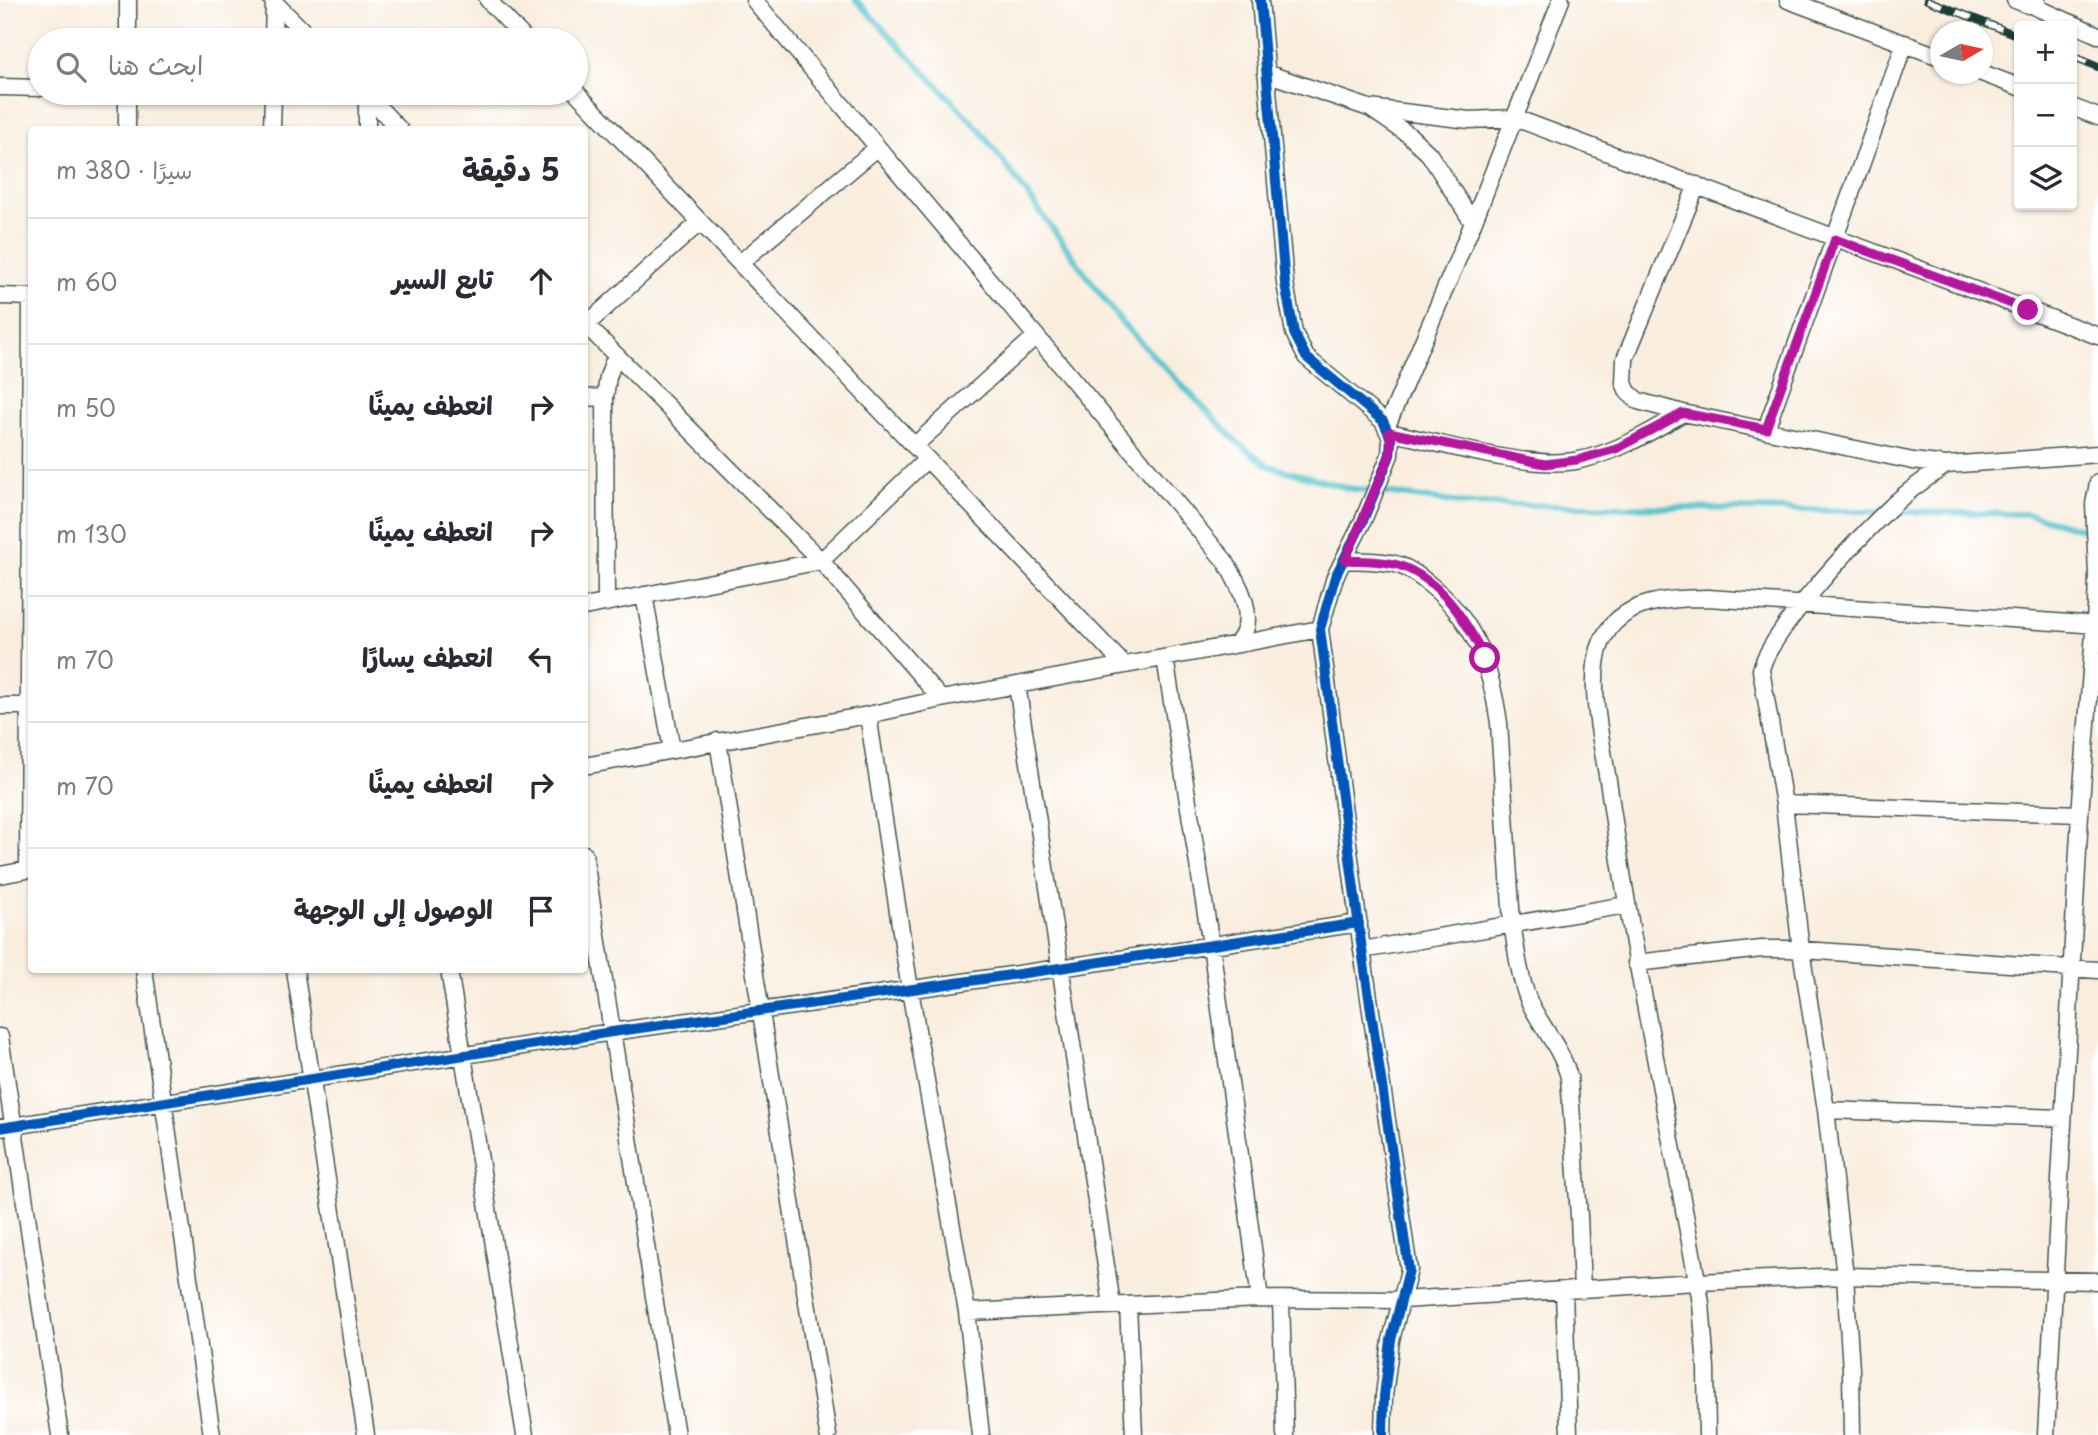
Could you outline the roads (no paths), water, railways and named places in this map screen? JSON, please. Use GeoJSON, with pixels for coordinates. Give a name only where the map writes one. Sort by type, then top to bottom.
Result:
{"type":"FeatureCollection","features":[{"type":"Feature","properties":{"kind":"street"},"geometry":{"type":"LineString","coordinates":[[128,0],[128,28]]}},
{"type":"Feature","properties":{"kind":"street"},"geometry":{"type":"LineString","coordinates":[[488,0],[515,28]]}},
{"type":"Feature","properties":{"kind":"street"},"geometry":{"type":"LineString","coordinates":[[754,0],[1224,561],[1245,601],[1246,626],[1243,638],[1236,644]]}},
{"type":"Feature","properties":{"kind":"street"},"geometry":{"type":"LineString","coordinates":[[1260,0],[1286,283],[1294,333],[1306,357],[1388,429],[1545,464],[1577,460],[1616,449],[1683,413]]}},
{"type":"Feature","properties":{"kind":"street"},"geometry":{"type":"LineString","coordinates":[[1383,1435],[1389,1353],[1409,1270],[1362,950],[1320,629],[1329,594],[1386,467],[1391,444],[1388,429],[1561,0]]}},
{"type":"Feature","properties":{"kind":"street"},"geometry":{"type":"LineString","coordinates":[[1788,0],[1930,53]]}},
{"type":"Feature","properties":{"kind":"street"},"geometry":{"type":"LineString","coordinates":[[2015,0],[2034,2],[2098,35]]}},
{"type":"Feature","properties":{"kind":"street"},"geometry":{"type":"LineString","coordinates":[[273,1],[273,28]]}},
{"type":"Feature","properties":{"kind":"street"},"geometry":{"type":"LineString","coordinates":[[273,1],[300,28]]}},
{"type":"Feature","properties":{"kind":"street"},"geometry":{"type":"LineString","coordinates":[[1766,429],[1905,43]]}},
{"type":"Feature","properties":{"kind":"street"},"geometry":{"type":"LineString","coordinates":[[1266,73],[1369,108],[1469,121],[1515,118],[2098,336]]}},
{"type":"Feature","properties":{"kind":"street"},"geometry":{"type":"LineString","coordinates":[[1993,77],[2014,85]]}},
{"type":"Feature","properties":{"kind":"street"},"geometry":{"type":"LineString","coordinates":[[0,87],[28,88]]}},
{"type":"Feature","properties":{"kind":"street"},"geometry":{"type":"LineString","coordinates":[[127,105],[127,126]]}},
{"type":"Feature","properties":{"kind":"street"},"geometry":{"type":"LineString","coordinates":[[272,126],[273,105]]}},
{"type":"Feature","properties":{"kind":"street"},"geometry":{"type":"LineString","coordinates":[[366,105],[367,126]]}},
{"type":"Feature","properties":{"kind":"street"},"geometry":{"type":"LineString","coordinates":[[376,105],[396,126]]}},
{"type":"Feature","properties":{"kind":"street"},"geometry":{"type":"LineString","coordinates":[[588,105],[1124,665]]}},
{"type":"Feature","properties":{"kind":"street"},"geometry":{"type":"LineString","coordinates":[[1369,108],[1409,135],[1429,154],[1473,223]]}},
{"type":"Feature","properties":{"kind":"street"},"geometry":{"type":"LineString","coordinates":[[2077,109],[2098,117]]}},
{"type":"Feature","properties":{"kind":"street"},"geometry":{"type":"LineString","coordinates":[[740,263],[877,148]]}},
{"type":"Feature","properties":{"kind":"street"},"geometry":{"type":"LineString","coordinates":[[1697,185],[1625,359],[1623,372],[1628,392],[1638,401],[1683,413],[1913,461],[1946,465],[2098,454]]}},
{"type":"Feature","properties":{"kind":"street"},"geometry":{"type":"LineString","coordinates":[[588,321],[700,222]]}},
{"type":"Feature","properties":{"kind":"street"},"geometry":{"type":"LineString","coordinates":[[0,296],[28,297]]}},
{"type":"Feature","properties":{"kind":"street"},"geometry":{"type":"LineString","coordinates":[[588,327],[821,561],[941,699]]}},
{"type":"Feature","properties":{"kind":"street"},"geometry":{"type":"LineString","coordinates":[[914,446],[1036,336]]}},
{"type":"Feature","properties":{"kind":"street"},"geometry":{"type":"LineString","coordinates":[[606,603],[605,397],[615,356]]}},
{"type":"Feature","properties":{"kind":"street"},"geometry":{"type":"LineString","coordinates":[[588,398],[605,397]]}},
{"type":"Feature","properties":{"kind":"street"},"geometry":{"type":"LineString","coordinates":[[588,606],[821,561],[927,459]]}},
{"type":"Feature","properties":{"kind":"street"},"geometry":{"type":"LineString","coordinates":[[1853,1435],[1852,1370],[1845,1276],[1826,1110],[1801,950],[1784,804],[1761,670],[1774,643],[1852,547],[1890,507],[1946,465]]}},
{"type":"Feature","properties":{"kind":"street"},"geometry":{"type":"LineString","coordinates":[[2046,1435],[2080,814],[2096,625],[2094,504],[2098,484]]}},
{"type":"Feature","properties":{"kind":"street"},"geometry":{"type":"LineString","coordinates":[[1345,560],[1390,563],[1414,572],[1454,606],[1468,625],[1485,658],[1499,723],[1512,923],[1528,999],[1563,1058],[1569,1077],[1582,1290]]}},
{"type":"Feature","properties":{"kind":"street"},"geometry":{"type":"LineString","coordinates":[[645,595],[672,750]]}},
{"type":"Feature","properties":{"kind":"street"},"geometry":{"type":"LineString","coordinates":[[1707,1435],[1705,1359],[1697,1282],[1626,905],[1597,702],[1596,658],[1602,639],[1617,618],[1631,610],[1678,598],[2096,625]]}},
{"type":"Feature","properties":{"kind":"street"},"geometry":{"type":"LineString","coordinates":[[588,765],[1320,629]]}},
{"type":"Feature","properties":{"kind":"street"},"geometry":{"type":"LineString","coordinates":[[1165,657],[1211,945],[1260,1299]]}},
{"type":"Feature","properties":{"kind":"street"},"geometry":{"type":"LineString","coordinates":[[1017,685],[1060,968],[1120,1305],[1134,1435]]}},
{"type":"Feature","properties":{"kind":"street"},"geometry":{"type":"LineString","coordinates":[[0,706],[28,706]]}},
{"type":"Feature","properties":{"kind":"street"},"geometry":{"type":"LineString","coordinates":[[868,715],[911,990],[967,1312],[981,1435]]}},
{"type":"Feature","properties":{"kind":"street"},"geometry":{"type":"LineString","coordinates":[[718,741],[828,1435]]}},
{"type":"Feature","properties":{"kind":"street"},"geometry":{"type":"LineString","coordinates":[[1784,804],[2080,814]]}},
{"type":"Feature","properties":{"kind":"street"},"geometry":{"type":"LineString","coordinates":[[0,875],[28,869]]}},
{"type":"Feature","properties":{"kind":"street"},"geometry":{"type":"LineString","coordinates":[[588,879],[676,1435]]}},
{"type":"Feature","properties":{"kind":"street"},"geometry":{"type":"LineString","coordinates":[[1362,950],[1626,905]]}},
{"type":"Feature","properties":{"kind":"street"},"geometry":{"type":"LineString","coordinates":[[7,1127],[612,1032],[1359,923]]}},
{"type":"Feature","properties":{"kind":"street"},"geometry":{"type":"LineString","coordinates":[[1636,963],[1762,949],[2098,970]]}},
{"type":"Feature","properties":{"kind":"street"},"geometry":{"type":"LineString","coordinates":[[144,973],[212,1435]]}},
{"type":"Feature","properties":{"kind":"street"},"geometry":{"type":"LineString","coordinates":[[295,973],[366,1435]]}},
{"type":"Feature","properties":{"kind":"street"},"geometry":{"type":"LineString","coordinates":[[449,973],[525,1435]]}},
{"type":"Feature","properties":{"kind":"street"},"geometry":{"type":"LineString","coordinates":[[0,1037],[7,1127],[60,1435]]}},
{"type":"Feature","properties":{"kind":"street"},"geometry":{"type":"LineString","coordinates":[[1826,1110],[2063,1118]]}},
{"type":"Feature","properties":{"kind":"street"},"geometry":{"type":"LineString","coordinates":[[967,1312],[1260,1299],[1402,1300],[1845,1276],[2098,1281]]}},
{"type":"Feature","properties":{"kind":"street"},"geometry":{"type":"LineString","coordinates":[[1564,1292],[1569,1435]]}},
{"type":"Feature","properties":{"kind":"street"},"geometry":{"type":"LineString","coordinates":[[1280,1299],[1285,1435]]}},
{"type":"Feature","properties":{"kind":"waterway"},"geometry":{"type":"LineString","coordinates":[[856,0],[980,130],[1121,322],[1237,442],[1269,466],[1348,488],[1468,504],[2028,514],[2093,532]]}},
{"type":"Feature","properties":{"kind":"railway"},"geometry":{"type":"LineString","coordinates":[[1927,0],[2014,34]]}},
{"type":"Feature","properties":{"kind":"railway"},"geometry":{"type":"LineString","coordinates":[[2077,58],[2098,67]]}}]}
